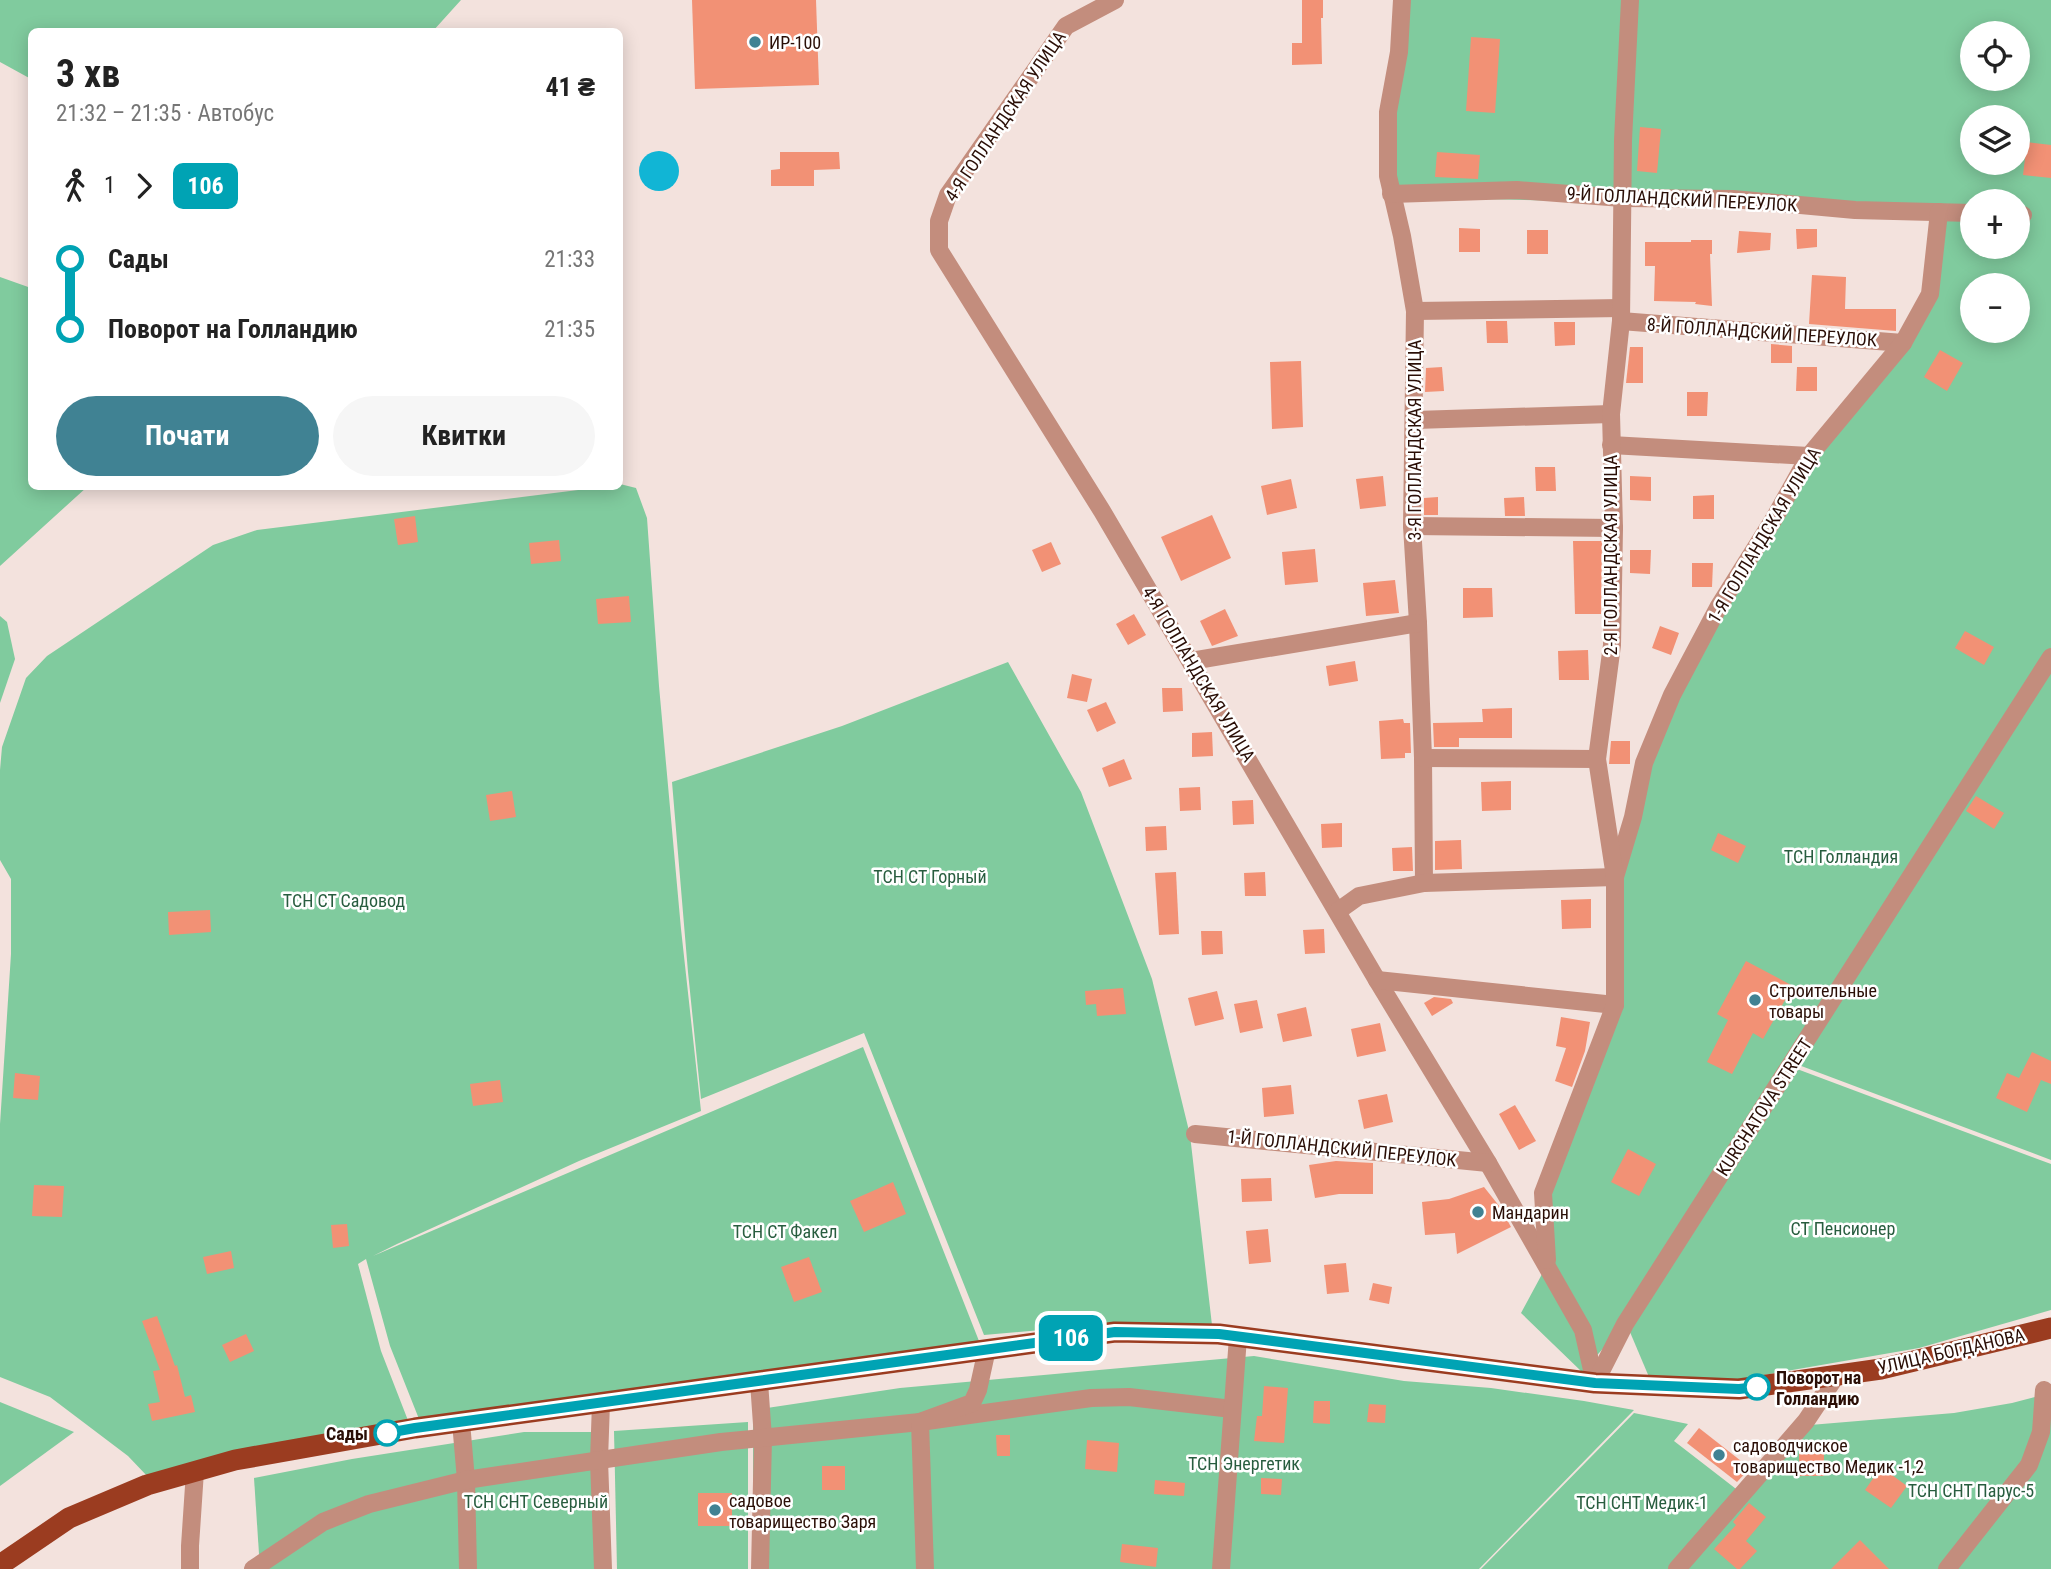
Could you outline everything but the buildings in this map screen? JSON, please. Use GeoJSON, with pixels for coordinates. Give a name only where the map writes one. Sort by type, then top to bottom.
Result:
{"type":"FeatureCollection","features":[{"type":"Feature","properties":{"kind":"main road","name":"УЛИЦА БОГДАНОВА"},"geometry":{"type":"LineString","coordinates":[[0,1565],[69,1518],[147,1485],[235,1460],[415,1428],[1115,1332],[1219,1334],[1595,1383],[1739,1389],[1881,1369],[2051,1328]]}},
{"type":"Feature","properties":{"kind":"street","name":"4-Я ГОЛЛАНДСКАЯ УЛИЦА"},"geometry":{"type":"LineString","coordinates":[[1115,0],[1066,26],[948,195],[939,220],[940,250],[1099,505],[1547,1264],[1583,1330],[1595,1383]]}},
{"type":"Feature","properties":{"kind":"street","name":"3-Я ГОЛЛАНДСКАЯ УЛИЦА"},"geometry":{"type":"LineString","coordinates":[[1402,0],[1399,52],[1388,112],[1388,176],[1415,311],[1412,526],[1423,758],[1424,883]]}},
{"type":"Feature","properties":{"kind":"street","name":"2-Я ГОЛЛАНДСКАЯ УЛИЦА"},"geometry":{"type":"LineString","coordinates":[[1547,1264],[1543,1193],[1615,1005],[1615,877],[1597,760],[1612,645],[1614,528],[1611,414],[1621,314],[1622,198],[1630,0]]}},
{"type":"Feature","properties":{"kind":"street","name":"9-Й ГОЛЛАНДСКИЙ ПЕРЕУЛОК"},"geometry":{"type":"LineString","coordinates":[[1391,194],[1517,190],[1622,198],[1732,199],[1855,210],[1960,213]]}},
{"type":"Feature","properties":{"kind":"street","name":"1-Я ГОЛЛАНДСКАЯ УЛИЦА"},"geometry":{"type":"LineString","coordinates":[[1615,877],[1633,817],[1644,763],[1672,695],[1718,606],[1775,517],[1809,456],[1903,342],[1930,294],[1939,212]]}},
{"type":"Feature","properties":{"kind":"street","name":"8-Й ГОЛЛАНДСКИЙ ПЕРЕУЛОК"},"geometry":{"type":"LineString","coordinates":[[1415,311],[1621,314],[1903,342]]}},
{"type":"Feature","properties":{"kind":"street"},"geometry":{"type":"LineString","coordinates":[[1415,420],[1611,414]]}},
{"type":"Feature","properties":{"kind":"street"},"geometry":{"type":"LineString","coordinates":[[1611,445],[1809,456]]}},
{"type":"Feature","properties":{"kind":"street"},"geometry":{"type":"LineString","coordinates":[[1412,526],[1614,528]]}},
{"type":"Feature","properties":{"kind":"street"},"geometry":{"type":"LineString","coordinates":[[1191,661],[1418,623]]}},
{"type":"Feature","properties":{"kind":"street","name":"KURCHATOVA STREET"},"geometry":{"type":"LineString","coordinates":[[1595,1383],[1625,1324],[2051,656]]}},
{"type":"Feature","properties":{"kind":"street"},"geometry":{"type":"LineString","coordinates":[[1423,758],[1597,760]]}},
{"type":"Feature","properties":{"kind":"street"},"geometry":{"type":"LineString","coordinates":[[1338,911],[1359,896],[1424,883],[1615,877]]}},
{"type":"Feature","properties":{"kind":"street"},"geometry":{"type":"LineString","coordinates":[[1377,980],[1615,1005]]}},
{"type":"Feature","properties":{"kind":"street","name":"1-Й ГОЛЛАНДСКИЙ ПЕРЕУЛОК"},"geometry":{"type":"LineString","coordinates":[[1195,1134],[1488,1163]]}},
{"type":"Feature","properties":{"kind":"street"},"geometry":{"type":"LineString","coordinates":[[1221,1569],[1238,1337]]}},
{"type":"Feature","properties":{"kind":"street"},"geometry":{"type":"LineString","coordinates":[[920,1422],[972,1404],[978,1391],[987,1349]]}},
{"type":"Feature","properties":{"kind":"street"},"geometry":{"type":"LineString","coordinates":[[1677,1569],[1806,1421],[1836,1376]]}},
{"type":"Feature","properties":{"kind":"street"},"geometry":{"type":"LineString","coordinates":[[759,1382],[763,1438],[760,1569]]}},
{"type":"Feature","properties":{"kind":"street"},"geometry":{"type":"LineString","coordinates":[[1947,1569],[2029,1465],[2041,1432],[2044,1390]]}},
{"type":"Feature","properties":{"kind":"street"},"geometry":{"type":"LineString","coordinates":[[253,1569],[323,1522],[369,1504],[466,1480],[721,1442],[920,1422],[1091,1398],[1129,1397],[1233,1409]]}},
{"type":"Feature","properties":{"kind":"street"},"geometry":{"type":"LineString","coordinates":[[601,1403],[599,1460],[603,1569]]}},
{"type":"Feature","properties":{"kind":"street"},"geometry":{"type":"LineString","coordinates":[[461,1422],[466,1480],[468,1569]]}},
{"type":"Feature","properties":{"kind":"street"},"geometry":{"type":"LineString","coordinates":[[920,1422],[925,1569]]}},
{"type":"Feature","properties":{"kind":"street"},"geometry":{"type":"LineString","coordinates":[[190,1569],[195,1471]]}},
{"type":"Feature","properties":{"kind":"green space"},"geometry":{"type":"Polygon","coordinates":[[[0,0],[461,0],[436,28],[28,28],[28,77],[0,62],[0,0]]]}},
{"type":"Feature","properties":{"kind":"green space","name":"ТСН Голландия"},"geometry":{"type":"Polygon","coordinates":[[[1405,0],[2051,0],[2051,1160],[1788,1061],[1625,1324],[1582,1372],[1521,1313],[1548,1263],[1545,1194],[1616,1004],[1617,877],[1645,764],[1688,667],[1822,444],[1932,294],[1936,215],[1617,202],[1395,197],[1391,113],[1405,0]]]}},
{"type":"Feature","properties":{"kind":"green space"},"geometry":{"type":"Polygon","coordinates":[[[0,277],[28,287],[28,490],[84,490],[0,566],[0,277]]]}},
{"type":"Feature","properties":{"kind":"green space","name":"ТСН СТ Садовод"},"geometry":{"type":"Polygon","coordinates":[[[623,485],[636,488],[647,518],[681,929],[701,1111],[579,1161],[373,1256],[863,1047],[979,1341],[419,1419],[390,1346],[366,1259],[358,1264],[381,1351],[409,1423],[148,1477],[128,1456],[50,1397],[0,1377],[0,1124],[11,954],[11,879],[0,860],[2,747],[26,678],[47,656],[213,545],[257,530],[578,490],[623,490],[623,485]]]}},
{"type":"Feature","properties":{"kind":"green space"},"geometry":{"type":"Polygon","coordinates":[[[0,616],[7,622],[15,659],[0,703],[0,616]]]}},
{"type":"Feature","properties":{"kind":"green space","name":"ТСН СТ Горный"},"geometry":{"type":"Polygon","coordinates":[[[1008,662],[1081,792],[1152,979],[1190,1135],[1212,1325],[1108,1324],[984,1335],[864,1033],[701,1099],[672,782],[842,726],[1008,662]]]}},
{"type":"Feature","properties":{"kind":"green space","name":"СТ Пенсионер"},"geometry":{"type":"Polygon","coordinates":[[[1789,1066],[2051,1164],[2051,1310],[1919,1348],[1730,1381],[1649,1377],[1627,1325],[1789,1066]]]}},
{"type":"Feature","properties":{"kind":"green space","name":"ТСН Энергетик"},"geometry":{"type":"Polygon","coordinates":[[[1254,1356],[1404,1381],[1491,1388],[1634,1410],[1479,1569],[753,1569],[753,1410],[900,1388],[1254,1356]]]}},
{"type":"Feature","properties":{"kind":"green space","name":"ТСН СНТ Парус-5"},"geometry":{"type":"Polygon","coordinates":[[[2051,1393],[2051,1569],[1683,1569],[1810,1425],[1954,1413],[2051,1393]]]}},
{"type":"Feature","properties":{"kind":"green space"},"geometry":{"type":"Polygon","coordinates":[[[0,1402],[74,1432],[0,1486],[0,1402]]]}},
{"type":"Feature","properties":{"kind":"green space","name":"ТСН СНТ Медик-1"},"geometry":{"type":"Polygon","coordinates":[[[1634,1413],[1688,1424],[1674,1441],[1740,1492],[1674,1569],[1481,1569],[1634,1413]]]}},
{"type":"Feature","properties":{"kind":"green space"},"geometry":{"type":"Polygon","coordinates":[[[748,1422],[748,1569],[617,1569],[614,1431],[748,1422]]]}},
{"type":"Feature","properties":{"kind":"green space","name":"ТСН СНТ Северный"},"geometry":{"type":"Polygon","coordinates":[[[524,1432],[607,1432],[608,1569],[260,1569],[254,1478],[352,1459],[524,1432]]]}},
{"type":"Feature","properties":{"kind":"water"},"geometry":{"type":"Polygon","coordinates":[[[659,151],[667,152],[673,157],[678,163],[678,179],[673,185],[667,190],[659,191],[651,190],[645,185],[640,179],[639,171],[640,163],[645,157],[651,152],[659,151]]]}},
{"type":"Feature","properties":{"kind":"bus line","name":"106"},"geometry":{"type":"LineString","coordinates":[[387,1433],[1115,1332],[1219,1334],[1595,1383],[1739,1389],[1757,1387]]}},
{"type":"Feature","properties":{"kind":"place","name":"ИР-100"},"geometry":{"type":"Point","coordinates":[755,42]}},
{"type":"Feature","properties":{"kind":"place","name":"Строительные товары"},"geometry":{"type":"Point","coordinates":[1755,1000]}},
{"type":"Feature","properties":{"kind":"place","name":"Мандарин"},"geometry":{"type":"Point","coordinates":[1478,1212]}},
{"type":"Feature","properties":{"kind":"place","name":"Поворот на Голландию"},"geometry":{"type":"Point","coordinates":[1757,1387]}},
{"type":"Feature","properties":{"kind":"place","name":"Сады"},"geometry":{"type":"Point","coordinates":[387,1433]}},
{"type":"Feature","properties":{"kind":"place","name":"садоводчиское товарищество Медик -1,2"},"geometry":{"type":"Point","coordinates":[1719,1455]}},
{"type":"Feature","properties":{"kind":"place","name":"садовое товарищество Заря"},"geometry":{"type":"Point","coordinates":[715,1510]}},
{"type":"Feature","properties":{"kind":"park label","name":"ТСН СТ Факел"},"geometry":{"type":"Point","coordinates":[785,1231]}}]}
